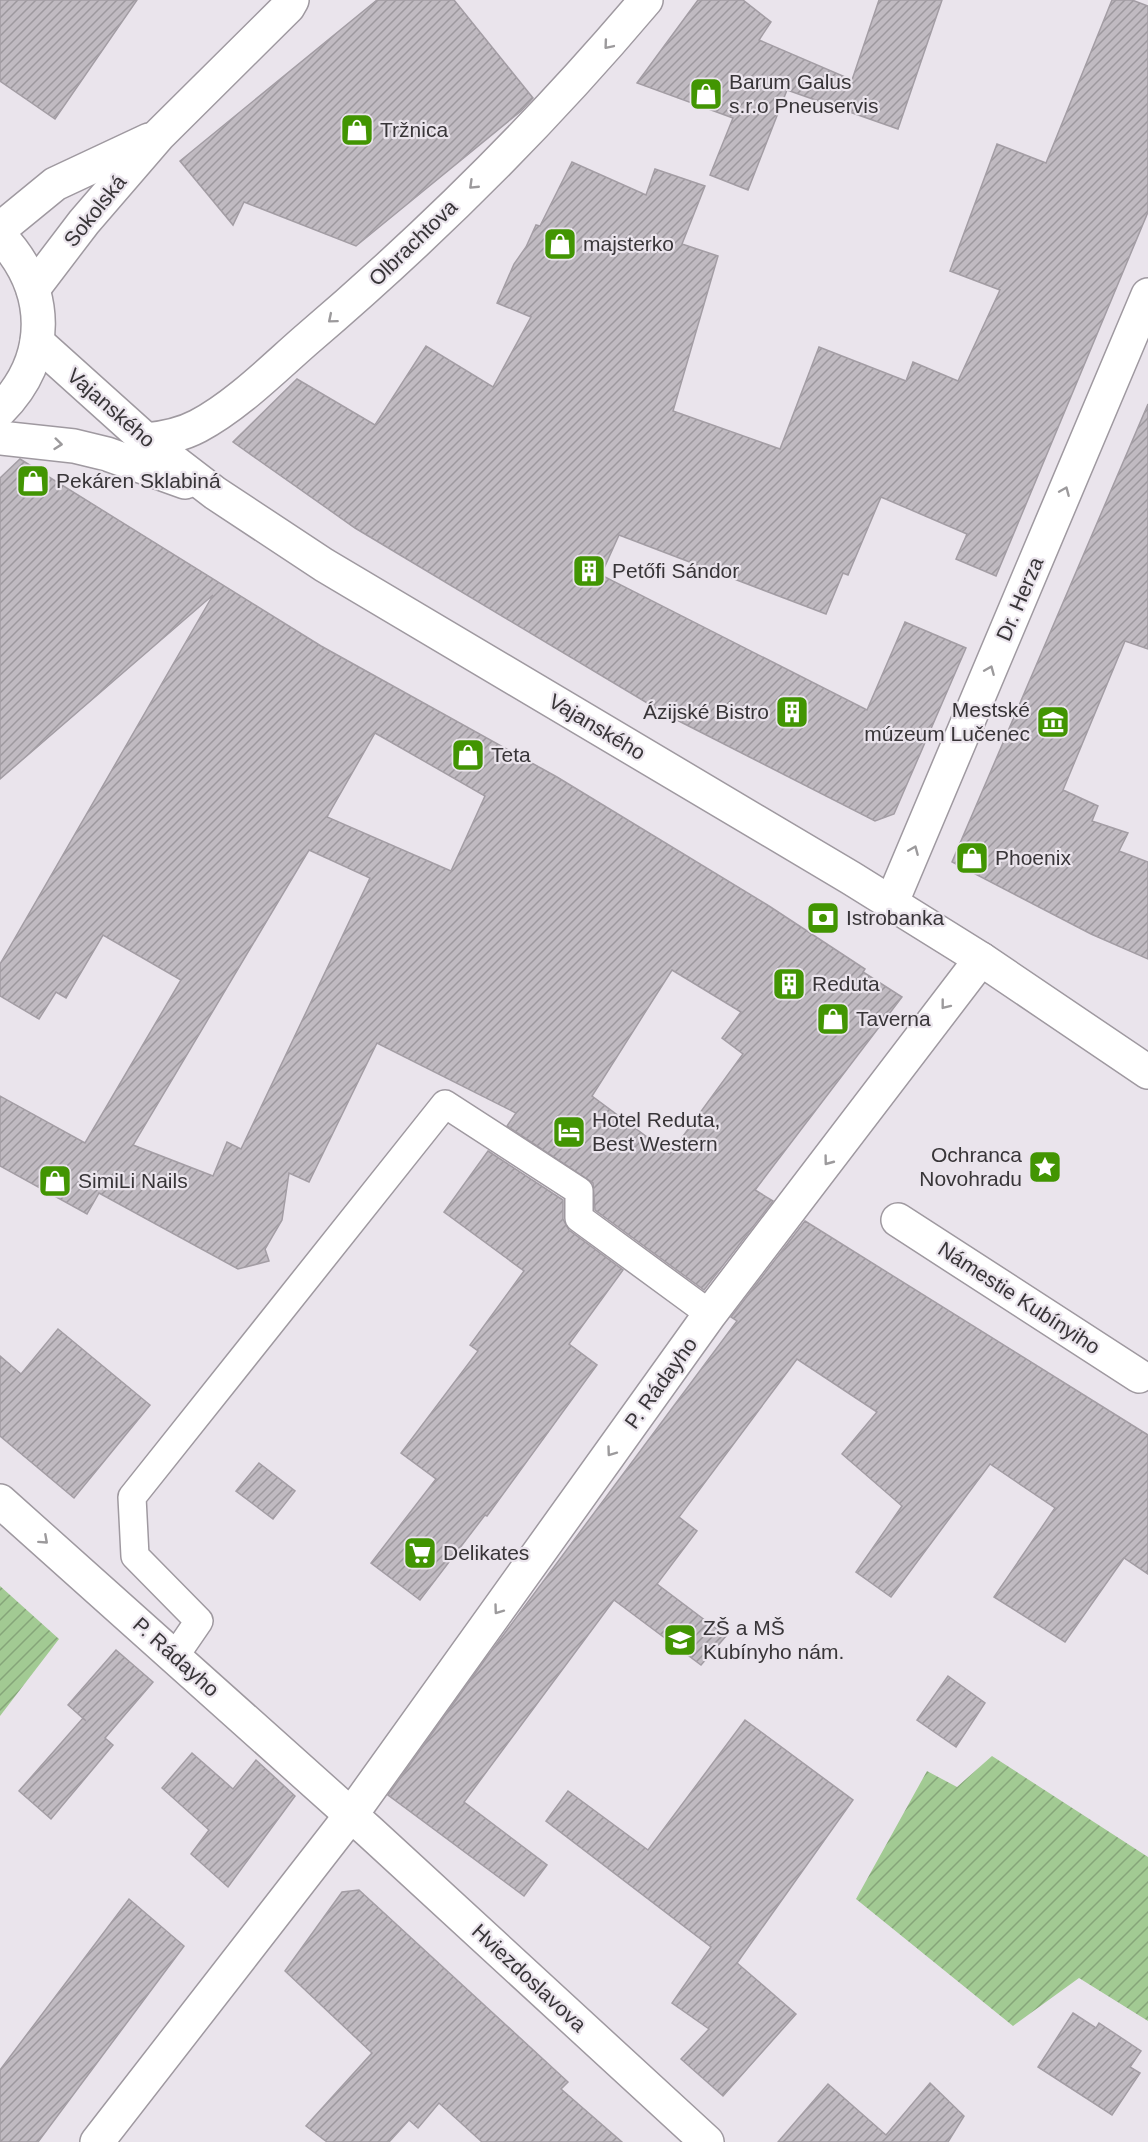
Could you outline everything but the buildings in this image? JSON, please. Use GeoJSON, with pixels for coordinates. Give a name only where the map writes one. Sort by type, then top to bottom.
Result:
{"type":"FeatureCollection","features":[{"type":"Feature","properties":{"kind":"street","name":"Sokolská"},"geometry":{"type":"LineString","coordinates":[[33,289],[84,222],[159,135],[288,8],[292,0]]}},
{"type":"Feature","properties":{"kind":"street","name":"Olbrachtova"},"geometry":{"type":"LineString","coordinates":[[146,440],[172,437],[199,426],[247,391],[344,309],[504,155],[589,68],[646,0]]}},
{"type":"Feature","properties":{"kind":"street","name":"Sokolská"},"geometry":{"type":"LineString","coordinates":[[0,229],[56,184],[159,135]]}},
{"type":"Feature","properties":{"kind":"street"},"geometry":{"type":"LineString","coordinates":[[0,236],[25,268],[39,315],[37,342],[23,382],[0,410]]}},
{"type":"Feature","properties":{"kind":"street","name":"Dr. Herza"},"geometry":{"type":"LineString","coordinates":[[891,904],[1148,295]]}},
{"type":"Feature","properties":{"kind":"street","name":"Vajanského"},"geometry":{"type":"LineString","coordinates":[[37,342],[146,440],[215,493],[324,565],[981,959]]}},
{"type":"Feature","properties":{"kind":"street","name":"Vajanského"},"geometry":{"type":"LineString","coordinates":[[0,438],[74,446],[107,454],[215,493]]}},
{"type":"Feature","properties":{"kind":"street"},"geometry":{"type":"LineString","coordinates":[[981,959],[1148,1072]]}},
{"type":"Feature","properties":{"kind":"street","name":"P. Rádayho"},"geometry":{"type":"LineString","coordinates":[[97,2142],[351,1815],[710,1314],[981,959]]}},
{"type":"Feature","properties":{"kind":"street","name":"Námestie Kubínyiho"},"geometry":{"type":"LineString","coordinates":[[898,1220],[1145,1373]]}},
{"type":"Feature","properties":{"kind":"street","name":"P. Rádayho"},"geometry":{"type":"LineString","coordinates":[[0,1501],[351,1815]]}},
{"type":"Feature","properties":{"kind":"street","name":"Hviezdoslavova"},"geometry":{"type":"LineString","coordinates":[[351,1815],[707,2142]]}},
{"type":"Feature","properties":{"kind":"lane"},"geometry":{"type":"LineString","coordinates":[[175,1656],[199,1621],[135,1556],[132,1497],[445,1104],[579,1191],[579,1218],[710,1314]]}},
{"type":"Feature","properties":{"kind":"green space"},"geometry":{"type":"Polygon","coordinates":[[[0,1586],[59,1639],[0,1716],[0,1586]]]}},
{"type":"Feature","properties":{"kind":"green space"},"geometry":{"type":"Polygon","coordinates":[[[992,1756],[1148,1857],[1148,2021],[1079,1978],[1013,2026],[856,1899],[927,1771],[957,1787],[992,1756]]]}},
{"type":"Feature","properties":{"kind":"place","name":"Barum Galus s.r.o Pneuservis"},"geometry":{"type":"Point","coordinates":[706,94]}},
{"type":"Feature","properties":{"kind":"place","name":"Tržnica"},"geometry":{"type":"Point","coordinates":[357,130]}},
{"type":"Feature","properties":{"kind":"place","name":"majsterko"},"geometry":{"type":"Point","coordinates":[560,244]}},
{"type":"Feature","properties":{"kind":"place","name":"Pekáren Sklabiná"},"geometry":{"type":"Point","coordinates":[33,481]}},
{"type":"Feature","properties":{"kind":"place","name":"Petőfi Sándor"},"geometry":{"type":"Point","coordinates":[589,571]}},
{"type":"Feature","properties":{"kind":"place","name":"Ázijské Bistro"},"geometry":{"type":"Point","coordinates":[792,712]}},
{"type":"Feature","properties":{"kind":"place","name":"Mestské múzeum Lučenec"},"geometry":{"type":"Point","coordinates":[1053,722]}},
{"type":"Feature","properties":{"kind":"place","name":"Teta"},"geometry":{"type":"Point","coordinates":[468,755]}},
{"type":"Feature","properties":{"kind":"place","name":"Phoenix"},"geometry":{"type":"Point","coordinates":[972,858]}},
{"type":"Feature","properties":{"kind":"place","name":"Istrobanka"},"geometry":{"type":"Point","coordinates":[823,918]}},
{"type":"Feature","properties":{"kind":"place","name":"Reduta"},"geometry":{"type":"Point","coordinates":[789,984]}},
{"type":"Feature","properties":{"kind":"place","name":"Taverna"},"geometry":{"type":"Point","coordinates":[833,1019]}},
{"type":"Feature","properties":{"kind":"place","name":"Hotel Reduta, Best Western"},"geometry":{"type":"Point","coordinates":[569,1132]}},
{"type":"Feature","properties":{"kind":"place","name":"Ochranca Novohradu"},"geometry":{"type":"Point","coordinates":[1045,1167]}},
{"type":"Feature","properties":{"kind":"place","name":"SimiLi Nails"},"geometry":{"type":"Point","coordinates":[55,1181]}},
{"type":"Feature","properties":{"kind":"place","name":"Delikates"},"geometry":{"type":"Point","coordinates":[420,1553]}},
{"type":"Feature","properties":{"kind":"place","name":"ZŠ a MŠ Kubínyho nám."},"geometry":{"type":"Point","coordinates":[680,1640]}}]}
